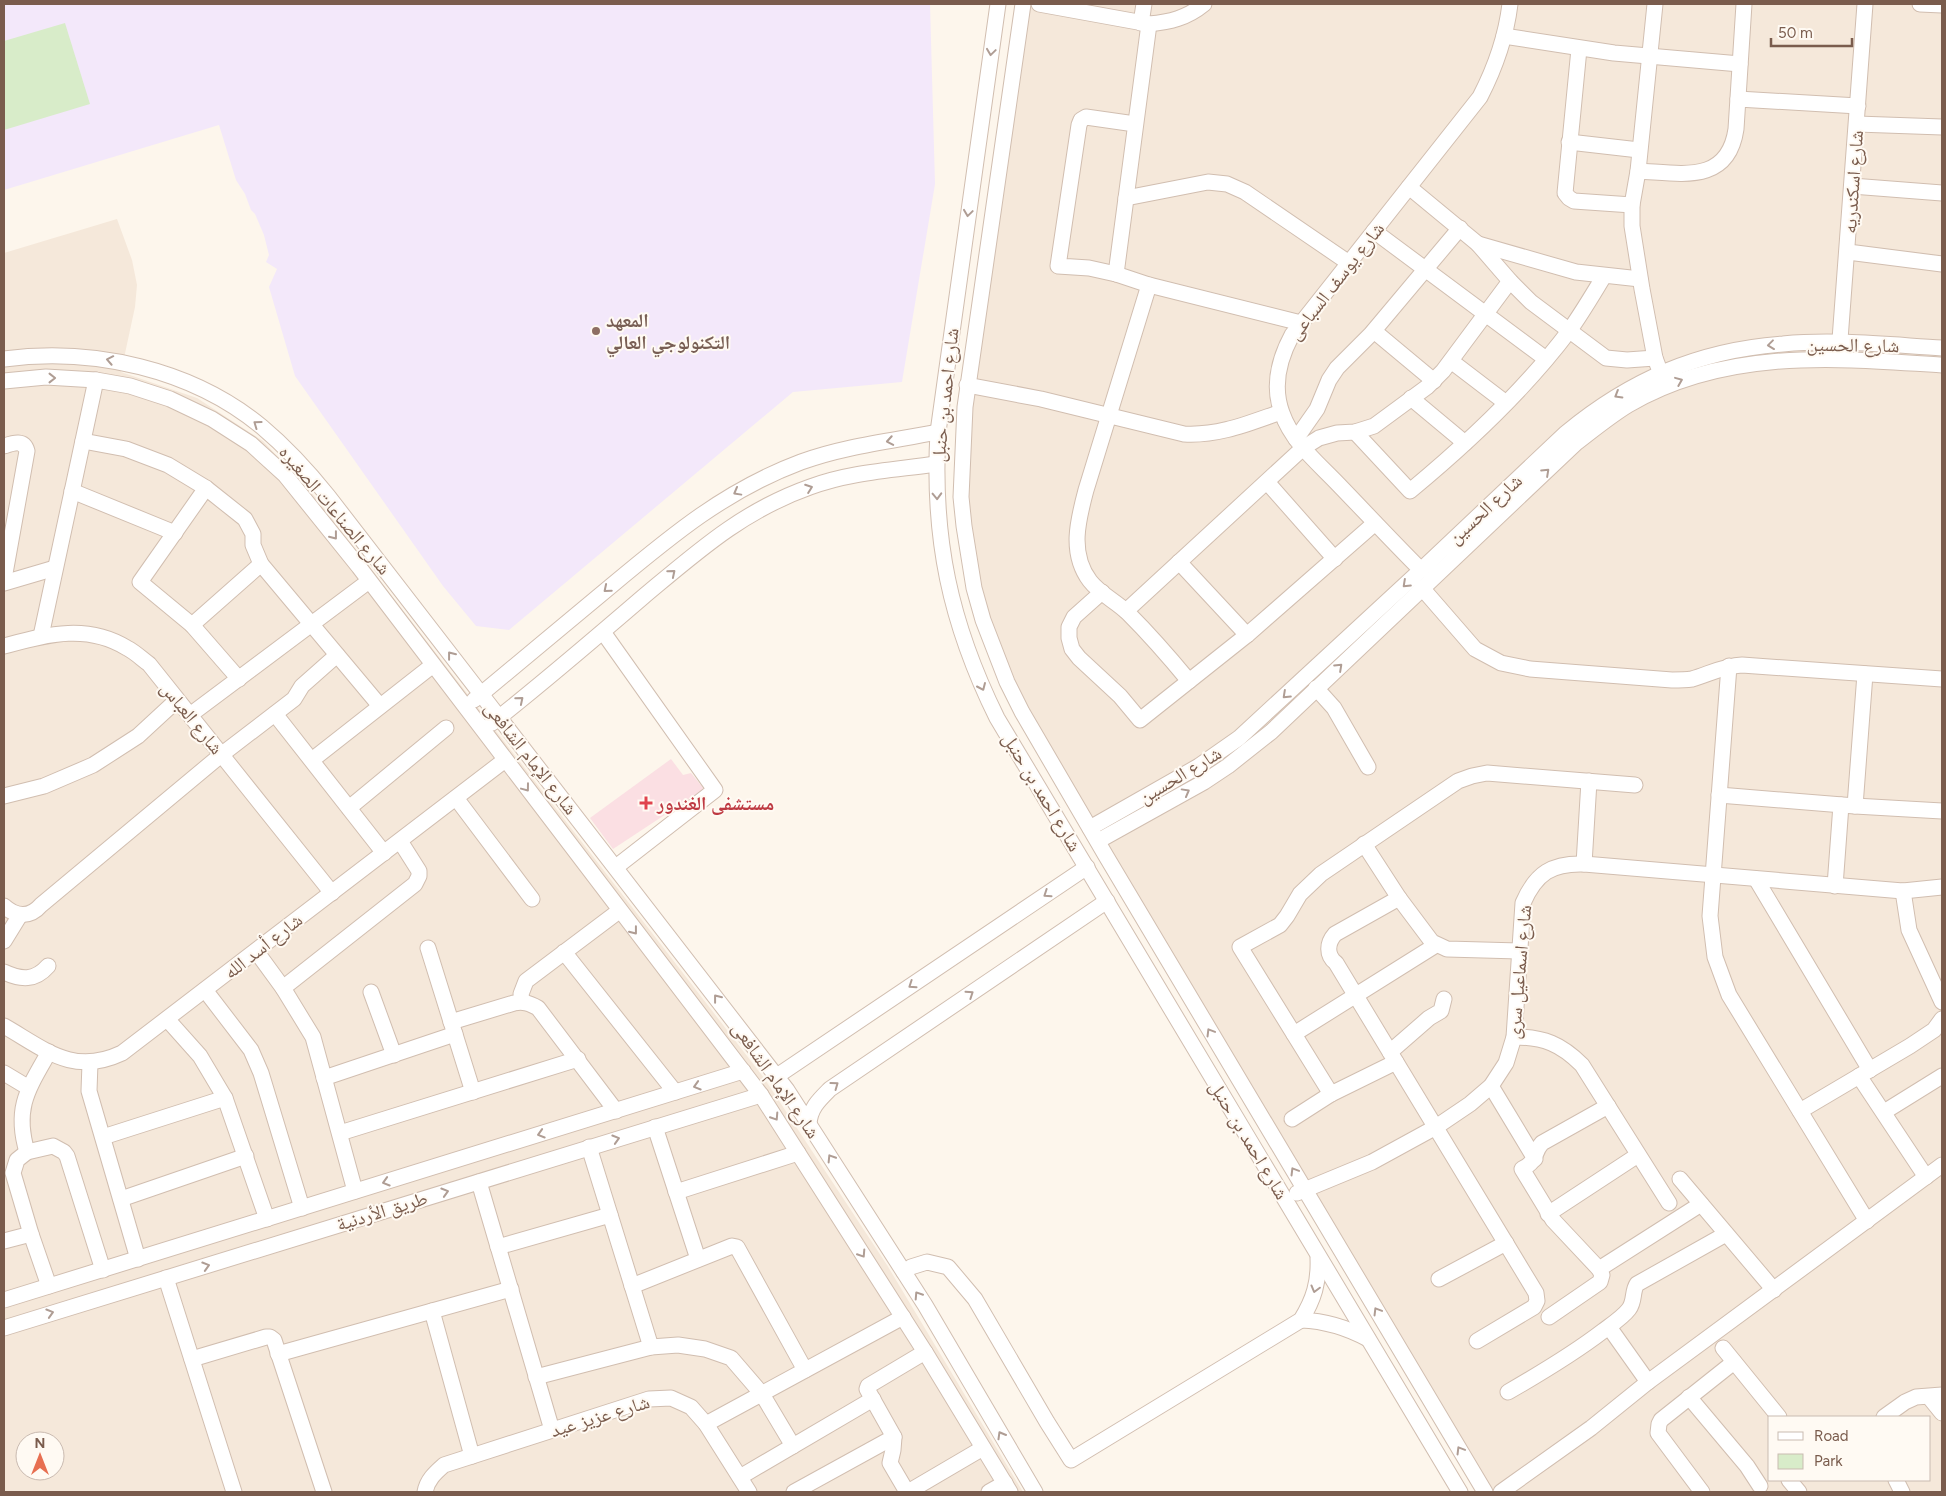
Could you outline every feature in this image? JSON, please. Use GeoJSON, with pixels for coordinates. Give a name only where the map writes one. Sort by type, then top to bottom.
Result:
{"type":"FeatureCollection","features":[{"type":"Feature","properties":{"kind":"street","name":"شارع احمد بن حنبل"},"geometry":{"type":"LineString","coordinates":[[998,4],[938,432],[936,464],[938,512],[944,560],[952,600],[969,656],[997,718],[1460,1492]]}},
{"type":"Feature","properties":{"kind":"street","name":"شارع احمد بن حنبل"},"geometry":{"type":"LineString","coordinates":[[1023,4],[965,407],[961,497],[974,588],[993,648],[1022,712],[1485,1492]]}},
{"type":"Feature","properties":{"kind":"street"},"geometry":{"type":"LineString","coordinates":[[1039,4],[1145,24],[1165,23],[1182,18],[1204,4]]}},
{"type":"Feature","properties":{"kind":"street"},"geometry":{"type":"LineString","coordinates":[[1116,274],[1135,124],[1145,24],[1144,4]]}},
{"type":"Feature","properties":{"kind":"street","name":"شارع يوسف السباعى"},"geometry":{"type":"LineString","coordinates":[[1421,570],[1300,444],[1281,412],[1277,380],[1279,364],[1284,349],[1301,323],[1480,98],[1492,72],[1504,36],[1510,4]]}},
{"type":"Feature","properties":{"kind":"street"},"geometry":{"type":"LineString","coordinates":[[1655,4],[1638,171],[1632,205],[1632,226],[1640,279],[1661,374]]}},
{"type":"Feature","properties":{"kind":"street"},"geometry":{"type":"LineString","coordinates":[[1638,171],[1701,173],[1712,169],[1722,162],[1729,152],[1734,141],[1744,4]]}},
{"type":"Feature","properties":{"kind":"street","name":"شارع اسكندريه"},"geometry":{"type":"LineString","coordinates":[[1839,359],[1866,4]]}},
{"type":"Feature","properties":{"kind":"street"},"geometry":{"type":"LineString","coordinates":[[1920,4],[1942,5]]}},
{"type":"Feature","properties":{"kind":"street"},"geometry":{"type":"LineString","coordinates":[[1504,36],[1579,49],[1740,64]]}},
{"type":"Feature","properties":{"kind":"street"},"geometry":{"type":"LineString","coordinates":[[1579,49],[1564,187],[1565,193],[1574,201],[1632,205]]}},
{"type":"Feature","properties":{"kind":"street"},"geometry":{"type":"LineString","coordinates":[[1738,99],[1858,106]]}},
{"type":"Feature","properties":{"kind":"street"},"geometry":{"type":"LineString","coordinates":[[1135,124],[1086,117],[1078,125],[1058,266],[1089,268],[1116,274],[1149,286],[1301,323]]}},
{"type":"Feature","properties":{"kind":"street"},"geometry":{"type":"LineString","coordinates":[[1857,124],[1942,127]]}},
{"type":"Feature","properties":{"kind":"street"},"geometry":{"type":"LineString","coordinates":[[1569,142],[1639,150]]}},
{"type":"Feature","properties":{"kind":"street"},"geometry":{"type":"LineString","coordinates":[[1126,198],[1208,182],[1227,184],[1245,192],[1348,263]]}},
{"type":"Feature","properties":{"kind":"street"},"geometry":{"type":"LineString","coordinates":[[1852,186],[1942,193]]}},
{"type":"Feature","properties":{"kind":"street"},"geometry":{"type":"LineString","coordinates":[[1409,187],[1478,244],[1510,281],[1543,311],[1606,358],[1627,360],[1656,358]]}},
{"type":"Feature","properties":{"kind":"street"},"geometry":{"type":"LineString","coordinates":[[1126,611],[1267,482],[1300,444],[1336,368],[1374,331],[1460,228]]}},
{"type":"Feature","properties":{"kind":"street"},"geometry":{"type":"LineString","coordinates":[[1374,232],[1546,359]]}},
{"type":"Feature","properties":{"kind":"street"},"geometry":{"type":"LineString","coordinates":[[965,237],[988,240]]}},
{"type":"Feature","properties":{"kind":"street"},"geometry":{"type":"LineString","coordinates":[[1478,244],[1576,272],[1640,279]]}},
{"type":"Feature","properties":{"kind":"street"},"geometry":{"type":"LineString","coordinates":[[1848,252],[1942,264]]}},
{"type":"Feature","properties":{"kind":"street"},"geometry":{"type":"LineString","coordinates":[[1355,432],[1410,492],[1465,443],[1532,376],[1569,330],[1604,276]]}},
{"type":"Feature","properties":{"kind":"street"},"geometry":{"type":"LineString","coordinates":[[1300,444],[1337,433],[1355,432],[1374,426],[1434,381],[1510,281]]}},
{"type":"Feature","properties":{"kind":"street"},"geometry":{"type":"LineString","coordinates":[[1149,286],[1086,490],[1077,522],[1076,538],[1083,568],[1091,582],[1126,611],[1159,644],[1189,681]]}},
{"type":"Feature","properties":{"kind":"street"},"geometry":{"type":"LineString","coordinates":[[1374,331],[1434,381]]}},
{"type":"Feature","properties":{"kind":"street","name":"شارع الحسين"},"geometry":{"type":"LineString","coordinates":[[1094,834],[1204,782],[1228,766],[1263,738],[1422,588],[1571,438],[1590,414],[1616,396],[1643,381],[1708,356],[1746,348],[1784,344],[1840,343],[1942,348]]}},
{"type":"Feature","properties":{"kind":"street","name":"شارع الصناعات الصغيره"},"geometry":{"type":"LineString","coordinates":[[4,359],[60,355],[96,358],[135,365],[177,378],[221,399],[261,426],[297,458],[481,693]]}},
{"type":"Feature","properties":{"kind":"street","name":"شارع الحسين"},"geometry":{"type":"LineString","coordinates":[[1094,834],[1199,766],[1251,727],[1421,570],[1571,438],[1629,405],[1656,391],[1686,379],[1716,370],[1777,360],[1839,359],[1942,366]]}},
{"type":"Feature","properties":{"kind":"street"},"geometry":{"type":"LineString","coordinates":[[1451,361],[1506,403]]}},
{"type":"Feature","properties":{"kind":"street","name":"شارع الصناعات الصغيره"},"geometry":{"type":"LineString","coordinates":[[4,381],[46,377],[96,380],[130,386],[170,399],[212,418],[250,444],[285,475],[465,707]]}},
{"type":"Feature","properties":{"kind":"street"},"geometry":{"type":"LineString","coordinates":[[41,636],[96,380]]}},
{"type":"Feature","properties":{"kind":"street"},"geometry":{"type":"LineString","coordinates":[[967,385],[1041,400],[1174,433],[1200,435],[1231,429],[1281,412]]}},
{"type":"Feature","properties":{"kind":"street"},"geometry":{"type":"LineString","coordinates":[[1411,398],[1465,443]]}},
{"type":"Feature","properties":{"kind":"street"},"geometry":{"type":"LineString","coordinates":[[465,707],[674,534],[714,505],[757,481],[802,462],[849,448],[938,432]]}},
{"type":"Feature","properties":{"kind":"street"},"geometry":{"type":"LineString","coordinates":[[83,441],[126,449],[168,465],[206,488],[245,519],[252,534],[256,554],[261,564],[380,706]]}},
{"type":"Feature","properties":{"kind":"street"},"geometry":{"type":"LineString","coordinates":[[4,446],[17,442],[22,443],[26,446],[27,451],[4,579]]}},
{"type":"Feature","properties":{"kind":"street"},"geometry":{"type":"LineString","coordinates":[[482,730],[730,527],[769,504],[811,486],[855,475],[936,464]]}},
{"type":"Feature","properties":{"kind":"street"},"geometry":{"type":"LineString","coordinates":[[1267,482],[1335,559]]}},
{"type":"Feature","properties":{"kind":"street"},"geometry":{"type":"LineString","coordinates":[[206,488],[140,582],[192,625],[239,679]]}},
{"type":"Feature","properties":{"kind":"street"},"geometry":{"type":"LineString","coordinates":[[72,491],[175,533]]}},
{"type":"Feature","properties":{"kind":"street"},"geometry":{"type":"LineString","coordinates":[[1102,592],[1074,617],[1070,627],[1069,638],[1072,649],[1079,658],[1120,696],[1140,720],[1247,635],[1375,523]]}},
{"type":"Feature","properties":{"kind":"street"},"geometry":{"type":"LineString","coordinates":[[1180,562],[1247,635]]}},
{"type":"Feature","properties":{"kind":"street"},"geometry":{"type":"LineString","coordinates":[[192,625],[261,564]]}},
{"type":"Feature","properties":{"kind":"street"},"geometry":{"type":"LineString","coordinates":[[4,583],[55,568]]}},
{"type":"Feature","properties":{"kind":"street"},"geometry":{"type":"LineString","coordinates":[[190,715],[369,581]]}},
{"type":"Feature","properties":{"kind":"street"},"geometry":{"type":"LineString","coordinates":[[1422,588],[1475,648],[1501,663],[1530,669],[1672,680],[1689,679],[1729,666],[1742,665],[1942,680]]}},
{"type":"Feature","properties":{"kind":"street"},"geometry":{"type":"LineString","coordinates":[[603,632],[715,790],[616,867]]}},
{"type":"Feature","properties":{"kind":"street","name":"شارع العباس"},"geometry":{"type":"LineString","coordinates":[[4,646],[41,636],[81,633],[101,637],[127,647],[149,664],[332,892]]}},
{"type":"Feature","properties":{"kind":"street"},"geometry":{"type":"LineString","coordinates":[[969,656],[993,648]]}},
{"type":"Feature","properties":{"kind":"street"},"geometry":{"type":"LineString","coordinates":[[4,906],[20,915],[34,912],[222,755],[294,699],[302,686],[337,655]]}},
{"type":"Feature","properties":{"kind":"street"},"geometry":{"type":"LineString","coordinates":[[312,760],[432,665]]}},
{"type":"Feature","properties":{"kind":"street"},"geometry":{"type":"LineString","coordinates":[[1729,666],[1710,916],[1716,957],[1729,995],[1867,1221]]}},
{"type":"Feature","properties":{"kind":"street"},"geometry":{"type":"LineString","coordinates":[[1835,886],[1848,806],[1865,674]]}},
{"type":"Feature","properties":{"kind":"street"},"geometry":{"type":"LineString","coordinates":[[1316,688],[1334,708],[1368,767]]}},
{"type":"Feature","properties":{"kind":"street","name":"شارع الإمام الشافعى"},"geometry":{"type":"LineString","coordinates":[[481,693],[777,1076],[904,1272],[1035,1492]]}},
{"type":"Feature","properties":{"kind":"street"},"geometry":{"type":"LineString","coordinates":[[4,796],[44,786],[93,765],[138,736],[177,700]]}},
{"type":"Feature","properties":{"kind":"street","name":"شارع الإمام الشافعى"},"geometry":{"type":"LineString","coordinates":[[465,707],[761,1096],[925,1352],[1007,1488]]}},
{"type":"Feature","properties":{"kind":"street"},"geometry":{"type":"LineString","coordinates":[[275,714],[384,852]]}},
{"type":"Feature","properties":{"kind":"street"},"geometry":{"type":"LineString","coordinates":[[1251,727],[1263,738]]}},
{"type":"Feature","properties":{"kind":"street"},"geometry":{"type":"LineString","coordinates":[[349,808],[446,728]]}},
{"type":"Feature","properties":{"kind":"street","name":"شارع أسد الله"},"geometry":{"type":"LineString","coordinates":[[4,1026],[49,1052],[67,1060],[90,1063],[107,1060],[122,1053],[505,760]]}},
{"type":"Feature","properties":{"kind":"street"},"geometry":{"type":"LineString","coordinates":[[1331,1094],[1240,947],[1280,925],[1300,894],[1310,883],[1458,781],[1487,773],[1635,785]]}},
{"type":"Feature","properties":{"kind":"street"},"geometry":{"type":"LineString","coordinates":[[1584,864],[1589,781]]}},
{"type":"Feature","properties":{"kind":"street"},"geometry":{"type":"LineString","coordinates":[[1719,795],[1848,806],[1942,810]]}},
{"type":"Feature","properties":{"kind":"street"},"geometry":{"type":"LineString","coordinates":[[456,798],[532,899]]}},
{"type":"Feature","properties":{"kind":"street"},"geometry":{"type":"LineString","coordinates":[[284,988],[415,884],[419,876],[417,867],[400,841]]}},
{"type":"Feature","properties":{"kind":"street"},"geometry":{"type":"LineString","coordinates":[[1364,844],[1426,937],[1436,945],[1446,948],[1519,951]]}},
{"type":"Feature","properties":{"kind":"street","name":"شارع اسماعيل سرى"},"geometry":{"type":"LineString","coordinates":[[1285,1200],[1305,1189],[1372,1162],[1436,1127],[1470,1104],[1491,1086],[1506,1063],[1514,1037],[1523,903],[1529,890],[1537,880],[1552,868],[1571,863],[1903,891],[1942,887]]}},
{"type":"Feature","properties":{"kind":"street"},"geometry":{"type":"LineString","coordinates":[[777,1076],[1087,867]]}},
{"type":"Feature","properties":{"kind":"street"},"geometry":{"type":"LineString","coordinates":[[1501,1492],[1591,1428],[1648,1382],[1867,1221],[1936,1174],[1884,1112],[1865,1073],[1756,879]]}},
{"type":"Feature","properties":{"kind":"street"},"geometry":{"type":"LineString","coordinates":[[1903,891],[1909,930],[1942,1002]]}},
{"type":"Feature","properties":{"kind":"street"},"geometry":{"type":"LineString","coordinates":[[1399,898],[1335,934],[1330,940],[1328,950],[1330,958],[1336,963],[1536,1293],[1538,1301],[1531,1310],[1478,1341]]}},
{"type":"Feature","properties":{"kind":"street"},"geometry":{"type":"LineString","coordinates":[[809,1124],[810,1115],[815,1105],[830,1089],[1107,901]]}},
{"type":"Feature","properties":{"kind":"street"},"geometry":{"type":"LineString","coordinates":[[522,1002],[521,994],[526,981],[618,910]]}},
{"type":"Feature","properties":{"kind":"street"},"geometry":{"type":"LineString","coordinates":[[4,941],[20,915]]}},
{"type":"Feature","properties":{"kind":"street"},"geometry":{"type":"LineString","coordinates":[[1294,1034],[1436,945]]}},
{"type":"Feature","properties":{"kind":"street"},"geometry":{"type":"LineString","coordinates":[[428,948],[473,1092]]}},
{"type":"Feature","properties":{"kind":"street"},"geometry":{"type":"LineString","coordinates":[[256,951],[284,988],[313,1038],[355,1191]]}},
{"type":"Feature","properties":{"kind":"street"},"geometry":{"type":"LineString","coordinates":[[564,952],[675,1092]]}},
{"type":"Feature","properties":{"kind":"street"},"geometry":{"type":"LineString","coordinates":[[4,972],[22,979],[32,978],[40,974],[48,966]]}},
{"type":"Feature","properties":{"kind":"street"},"geometry":{"type":"LineString","coordinates":[[205,990],[250,1050],[261,1073],[302,1208]]}},
{"type":"Feature","properties":{"kind":"street"},"geometry":{"type":"LineString","coordinates":[[371,992],[394,1055]]}},
{"type":"Feature","properties":{"kind":"street"},"geometry":{"type":"LineString","coordinates":[[1292,1119],[1393,1057],[1430,1018],[1441,1011],[1444,999]]}},
{"type":"Feature","properties":{"kind":"street"},"geometry":{"type":"LineString","coordinates":[[324,1078],[394,1055],[514,1002],[522,1002],[530,1003],[538,1008],[616,1111]]}},
{"type":"Feature","properties":{"kind":"street"},"geometry":{"type":"LineString","coordinates":[[167,1019],[200,1056],[225,1098],[267,1219]]}},
{"type":"Feature","properties":{"kind":"street"},"geometry":{"type":"LineString","coordinates":[[1800,1111],[1934,1030],[1942,1019]]}},
{"type":"Feature","properties":{"kind":"street"},"geometry":{"type":"LineString","coordinates":[[1514,1037],[1530,1037],[1550,1042],[1568,1051],[1582,1065],[1669,1203]]}},
{"type":"Feature","properties":{"kind":"street"},"geometry":{"type":"LineString","coordinates":[[27,1152],[22,1136],[21,1120],[24,1103],[29,1088],[49,1052]]}},
{"type":"Feature","properties":{"kind":"street"},"geometry":{"type":"LineString","coordinates":[[340,1134],[578,1059]]}},
{"type":"Feature","properties":{"kind":"street"},"geometry":{"type":"LineString","coordinates":[[90,1063],[89,1091],[138,1259]]}},
{"type":"Feature","properties":{"kind":"street","name":"طريق الأردنية"},"geometry":{"type":"LineString","coordinates":[[4,1300],[743,1071]]}},
{"type":"Feature","properties":{"kind":"street"},"geometry":{"type":"LineString","coordinates":[[4,1073],[29,1088]]}},
{"type":"Feature","properties":{"kind":"street"},"geometry":{"type":"LineString","coordinates":[[1884,1112],[1942,1076]]}},
{"type":"Feature","properties":{"kind":"street"},"geometry":{"type":"LineString","coordinates":[[1491,1086],[1535,1159]]}},
{"type":"Feature","properties":{"kind":"street","name":"طريق الأردنية"},"geometry":{"type":"LineString","coordinates":[[4,1328],[589,1147],[761,1096]]}},
{"type":"Feature","properties":{"kind":"street"},"geometry":{"type":"LineString","coordinates":[[103,1137],[225,1098]]}},
{"type":"Feature","properties":{"kind":"street"},"geometry":{"type":"LineString","coordinates":[[1548,1317],[1600,1282],[1602,1275],[1599,1269],[1548,1214],[1522,1169],[1530,1165],[1535,1159],[1538,1147],[1542,1143],[1608,1106]]}},
{"type":"Feature","properties":{"kind":"street"},"geometry":{"type":"LineString","coordinates":[[655,1127],[698,1259]]}},
{"type":"Feature","properties":{"kind":"street"},"geometry":{"type":"LineString","coordinates":[[49,1286],[8,1174],[17,1160],[27,1152],[54,1146],[67,1156],[102,1270]]}},
{"type":"Feature","properties":{"kind":"street"},"geometry":{"type":"LineString","coordinates":[[589,1147],[651,1347]]}},
{"type":"Feature","properties":{"kind":"street"},"geometry":{"type":"LineString","coordinates":[[676,1192],[798,1153]]}},
{"type":"Feature","properties":{"kind":"street"},"geometry":{"type":"LineString","coordinates":[[1548,1214],[1638,1155]]}},
{"type":"Feature","properties":{"kind":"street"},"geometry":{"type":"LineString","coordinates":[[121,1199],[246,1156]]}},
{"type":"Feature","properties":{"kind":"street"},"geometry":{"type":"LineString","coordinates":[[1680,1179],[1774,1290]]}},
{"type":"Feature","properties":{"kind":"street"},"geometry":{"type":"LineString","coordinates":[[479,1182],[552,1430]]}},
{"type":"Feature","properties":{"kind":"street"},"geometry":{"type":"LineString","coordinates":[[1599,1269],[1701,1204]]}},
{"type":"Feature","properties":{"kind":"street"},"geometry":{"type":"LineString","coordinates":[[498,1247],[610,1215]]}},
{"type":"Feature","properties":{"kind":"street"},"geometry":{"type":"LineString","coordinates":[[4,1241],[31,1234]]}},
{"type":"Feature","properties":{"kind":"street"},"geometry":{"type":"LineString","coordinates":[[1508,1392],[1573,1354],[1609,1326],[1629,1309],[1633,1302],[1634,1289],[1638,1284],[1726,1234]]}},
{"type":"Feature","properties":{"kind":"street"},"geometry":{"type":"LineString","coordinates":[[1439,1279],[1506,1243]]}},
{"type":"Feature","properties":{"kind":"street"},"geometry":{"type":"LineString","coordinates":[[632,1286],[732,1246],[737,1247],[805,1370]]}},
{"type":"Feature","properties":{"kind":"street"},"geometry":{"type":"LineString","coordinates":[[904,1272],[911,1267],[927,1262],[948,1267],[975,1299],[1071,1460],[1301,1320],[1310,1306],[1316,1290],[1319,1273],[1318,1256]]}},
{"type":"Feature","properties":{"kind":"street"},"geometry":{"type":"LineString","coordinates":[[166,1278],[234,1492]]}},
{"type":"Feature","properties":{"kind":"street"},"geometry":{"type":"LineString","coordinates":[[278,1354],[510,1289]]}},
{"type":"Feature","properties":{"kind":"street"},"geometry":{"type":"LineString","coordinates":[[432,1311],[472,1456]]}},
{"type":"Feature","properties":{"kind":"street"},"geometry":{"type":"LineString","coordinates":[[706,1424],[903,1317]]}},
{"type":"Feature","properties":{"kind":"street"},"geometry":{"type":"LineString","coordinates":[[1301,1320],[1336,1324],[1368,1339]]}},
{"type":"Feature","properties":{"kind":"street"},"geometry":{"type":"LineString","coordinates":[[1609,1326],[1648,1382]]}},
{"type":"Feature","properties":{"kind":"street"},"geometry":{"type":"LineString","coordinates":[[192,1359],[266,1337],[274,1340],[324,1492]]}},
{"type":"Feature","properties":{"kind":"street"},"geometry":{"type":"LineString","coordinates":[[536,1377],[651,1347],[678,1345],[705,1349],[730,1358],[762,1394],[793,1446]]}},
{"type":"Feature","properties":{"kind":"street"},"geometry":{"type":"LineString","coordinates":[[1723,1348],[1778,1416]]}},
{"type":"Feature","properties":{"kind":"street"},"geometry":{"type":"LineString","coordinates":[[925,1352],[870,1384],[867,1389],[894,1436],[890,1463],[908,1492],[983,1448]]}},
{"type":"Feature","properties":{"kind":"street"},"geometry":{"type":"LineString","coordinates":[[1702,1492],[1658,1433],[1659,1424],[1661,1420],[1734,1362]]}},
{"type":"Feature","properties":{"kind":"street"},"geometry":{"type":"LineString","coordinates":[[1885,1416],[1904,1402],[1916,1397],[1936,1396],[1942,1413]]}},
{"type":"Feature","properties":{"kind":"street"},"geometry":{"type":"LineString","coordinates":[[1689,1397],[1747,1466],[1761,1486]]}},
{"type":"Feature","properties":{"kind":"street","name":"شارع عزيز عيد"},"geometry":{"type":"LineString","coordinates":[[425,1492],[426,1485],[444,1465],[648,1399],[671,1398],[691,1407],[706,1424],[749,1492]]}},
{"type":"Feature","properties":{"kind":"street"},"geometry":{"type":"LineString","coordinates":[[740,1477],[873,1399]]}},
{"type":"Feature","properties":{"kind":"street"},"geometry":{"type":"LineString","coordinates":[[794,1492],[810,1488],[894,1436]]}},
{"type":"Feature","properties":{"kind":"street"},"geometry":{"type":"LineString","coordinates":[[994,1465],[1012,1454]]}},
{"type":"Feature","properties":{"kind":"street"},"geometry":{"type":"LineString","coordinates":[[1790,1481],[1799,1492]]}},
{"type":"Feature","properties":{"kind":"street"},"geometry":{"type":"LineString","coordinates":[[989,1492],[1007,1488]]}},
{"type":"Feature","properties":{"kind":"shaded area","name":"المعهد التكنولوجي العالي"},"geometry":{"type":"Polygon","coordinates":[[[4,4],[930,4],[935,184],[902,382],[793,392],[509,630],[476,626],[443,586],[295,376],[269,287],[277,269],[266,262],[269,255],[264,235],[245,194],[236,180],[219,125],[4,190],[4,4]]]}},
{"type":"Feature","properties":{"kind":"shaded area"},"geometry":{"type":"Polygon","coordinates":[[[1020,4],[1942,4],[1942,1492],[1478,1492],[1011,707],[956,506],[1020,4]]]}},
{"type":"Feature","properties":{"kind":"shaded area"},"geometry":{"type":"Polygon","coordinates":[[[117,219],[132,260],[137,285],[135,307],[121,372],[197,398],[263,441],[317,499],[764,1078],[887,1265],[1023,1492],[4,1492],[4,253],[117,219]]]}},
{"type":"Feature","properties":{"kind":"shaded area","name":"مستشفى الغندور"},"geometry":{"type":"Polygon","coordinates":[[[671,759],[683,775],[691,773],[704,789],[613,849],[590,818],[671,759]]]}},
{"type":"Feature","properties":{"kind":"green space"},"geometry":{"type":"Polygon","coordinates":[[[65,23],[90,104],[4,130],[4,41],[65,23]]]}},
{"type":"Feature","properties":{"kind":"place","name":"المعهد التكنولوجي العالي"},"geometry":{"type":"Point","coordinates":[596,331]}},
{"type":"Feature","properties":{"kind":"place","name":"مستشفى الغندور"},"geometry":{"type":"Point","coordinates":[646,803]}}]}
